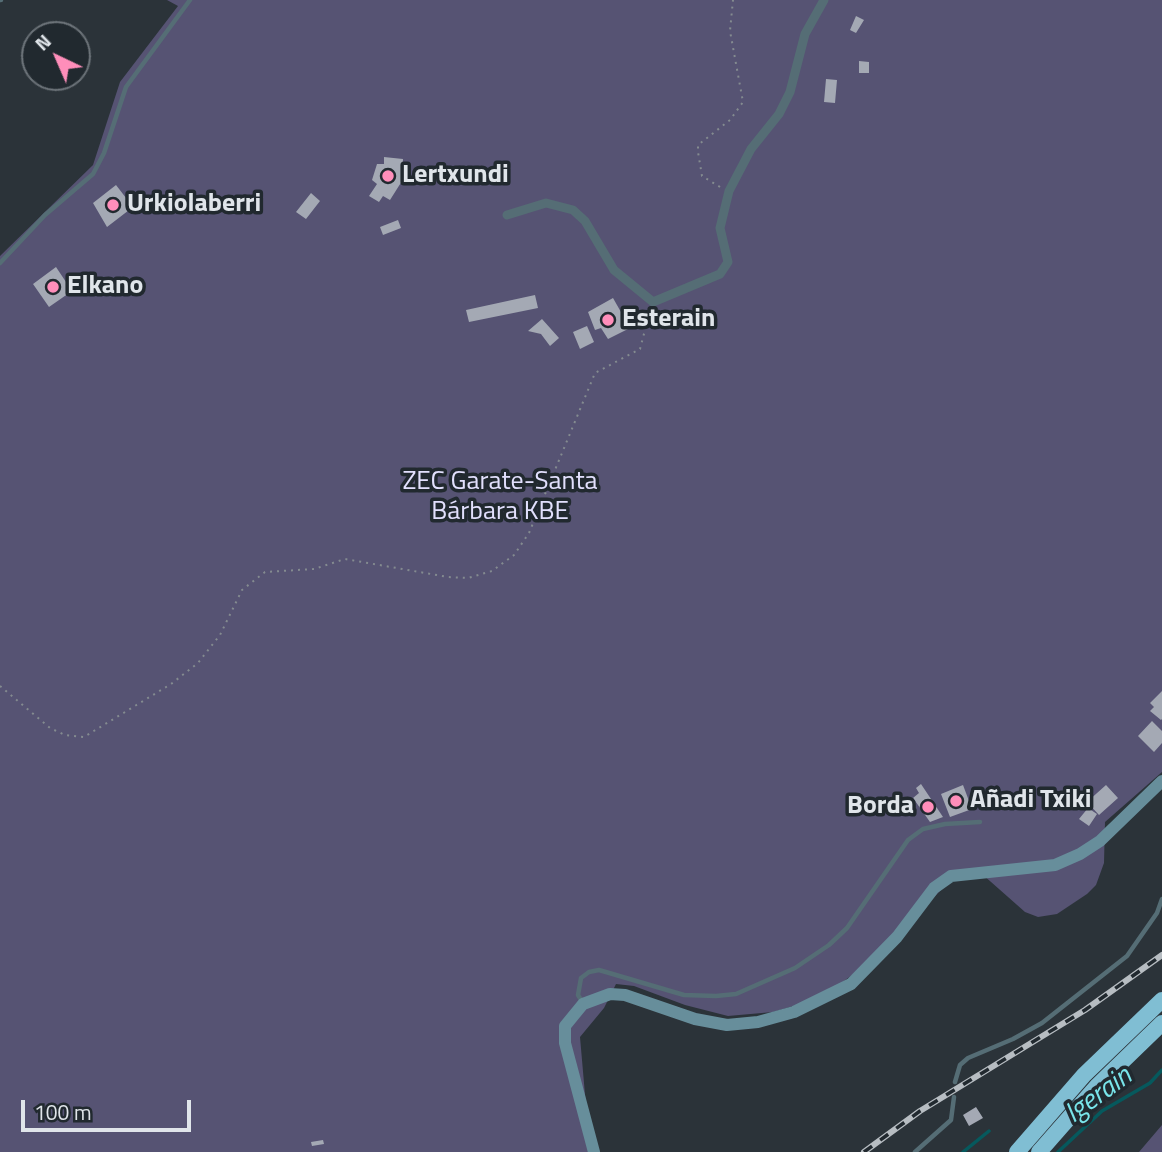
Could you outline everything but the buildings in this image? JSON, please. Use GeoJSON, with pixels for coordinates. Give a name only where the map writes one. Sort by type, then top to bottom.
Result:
{"type":"FeatureCollection","features":[{"type":"Feature","properties":{"kind":"highway"},"geometry":{"type":"LineString","coordinates":[[1017,1152],[1084,1075],[1162,1000]]}},
{"type":"Feature","properties":{"kind":"highway"},"geometry":{"type":"LineString","coordinates":[[1039,1152],[1097,1086],[1162,1023]]}},
{"type":"Feature","properties":{"kind":"main road"},"geometry":{"type":"LineString","coordinates":[[594,1152],[565,1042],[565,1026],[571,1015],[583,1004],[610,994],[625,995],[695,1018],[727,1025],[758,1022],[794,1012],[851,984],[897,937],[934,888],[951,876],[1055,864],[1080,854],[1100,841],[1162,781]]}},
{"type":"Feature","properties":{"kind":"street"},"geometry":{"type":"LineString","coordinates":[[507,215],[546,203],[573,210],[585,221],[614,270],[653,302],[726,269],[728,262],[720,228],[729,191],[751,149],[779,114],[790,92],[805,34],[824,0]]}},
{"type":"Feature","properties":{"kind":"lane"},"geometry":{"type":"LineString","coordinates":[[0,263],[45,215],[95,171],[126,87],[190,0]]}},
{"type":"Feature","properties":{"kind":"lane"},"geometry":{"type":"LineString","coordinates":[[583,1004],[578,995],[581,978],[589,972],[599,970],[684,995],[716,996],[736,994],[795,968],[829,945],[847,928],[908,841],[923,829],[980,822]]}},
{"type":"Feature","properties":{"kind":"lane"},"geometry":{"type":"LineString","coordinates":[[955,1082],[960,1065],[968,1058],[1042,1023],[1127,956],[1157,913],[1162,899]]}},
{"type":"Feature","properties":{"kind":"lane"},"geometry":{"type":"LineString","coordinates":[[915,1152],[951,1119],[954,1097]]}},
{"type":"Feature","properties":{"kind":"path"},"geometry":{"type":"LineString","coordinates":[[729,191],[702,176],[698,145],[730,120],[743,102],[730,31],[733,0]]}},
{"type":"Feature","properties":{"kind":"path"},"geometry":{"type":"LineString","coordinates":[[0,686],[50,728],[65,735],[84,737],[171,684],[198,663],[220,635],[242,590],[265,572],[314,569],[345,559],[448,578],[467,578],[492,571],[514,555],[529,533],[595,373],[640,349],[653,302]]}},
{"type":"Feature","properties":{"kind":"green space","name":"ZEC Garate-Santa Bárbara KBE"},"geometry":{"type":"Polygon","coordinates":[[[167,0],[1162,0],[1162,772],[1105,822],[1104,863],[1096,885],[1057,914],[1038,917],[1025,912],[982,874],[962,869],[868,963],[840,984],[797,1005],[773,1012],[728,1016],[685,1005],[634,986],[616,984],[604,1008],[580,1037],[590,1152],[0,1152],[0,256],[93,165],[120,82],[178,6],[167,0]]]}},
{"type":"Feature","properties":{"kind":"green space"},"geometry":{"type":"Polygon","coordinates":[[[1162,1125],[1162,1152],[1139,1152],[1162,1125]]]}},
{"type":"Feature","properties":{"kind":"waterway","name":"Igerain"},"geometry":{"type":"LineString","coordinates":[[1058,1152],[1102,1111],[1150,1083],[1162,1070]]}},
{"type":"Feature","properties":{"kind":"waterway","name":"Igerain"},"geometry":{"type":"LineString","coordinates":[[963,1152],[989,1131]]}},
{"type":"Feature","properties":{"kind":"railway"},"geometry":{"type":"LineString","coordinates":[[864,1152],[920,1111],[1085,1010],[1162,955]]}},
{"type":"Feature","properties":{"kind":"place","name":"Lertxundi"},"geometry":{"type":"Point","coordinates":[388,176]}},
{"type":"Feature","properties":{"kind":"place","name":"Urkiolaberri"},"geometry":{"type":"Point","coordinates":[113,205]}},
{"type":"Feature","properties":{"kind":"place","name":"Elkano"},"geometry":{"type":"Point","coordinates":[53,287]}},
{"type":"Feature","properties":{"kind":"place","name":"Esterain"},"geometry":{"type":"Point","coordinates":[608,320]}},
{"type":"Feature","properties":{"kind":"place","name":"Añadi Txiki"},"geometry":{"type":"Point","coordinates":[956,801]}},
{"type":"Feature","properties":{"kind":"place","name":"Borda"},"geometry":{"type":"Point","coordinates":[928,807]}}]}
